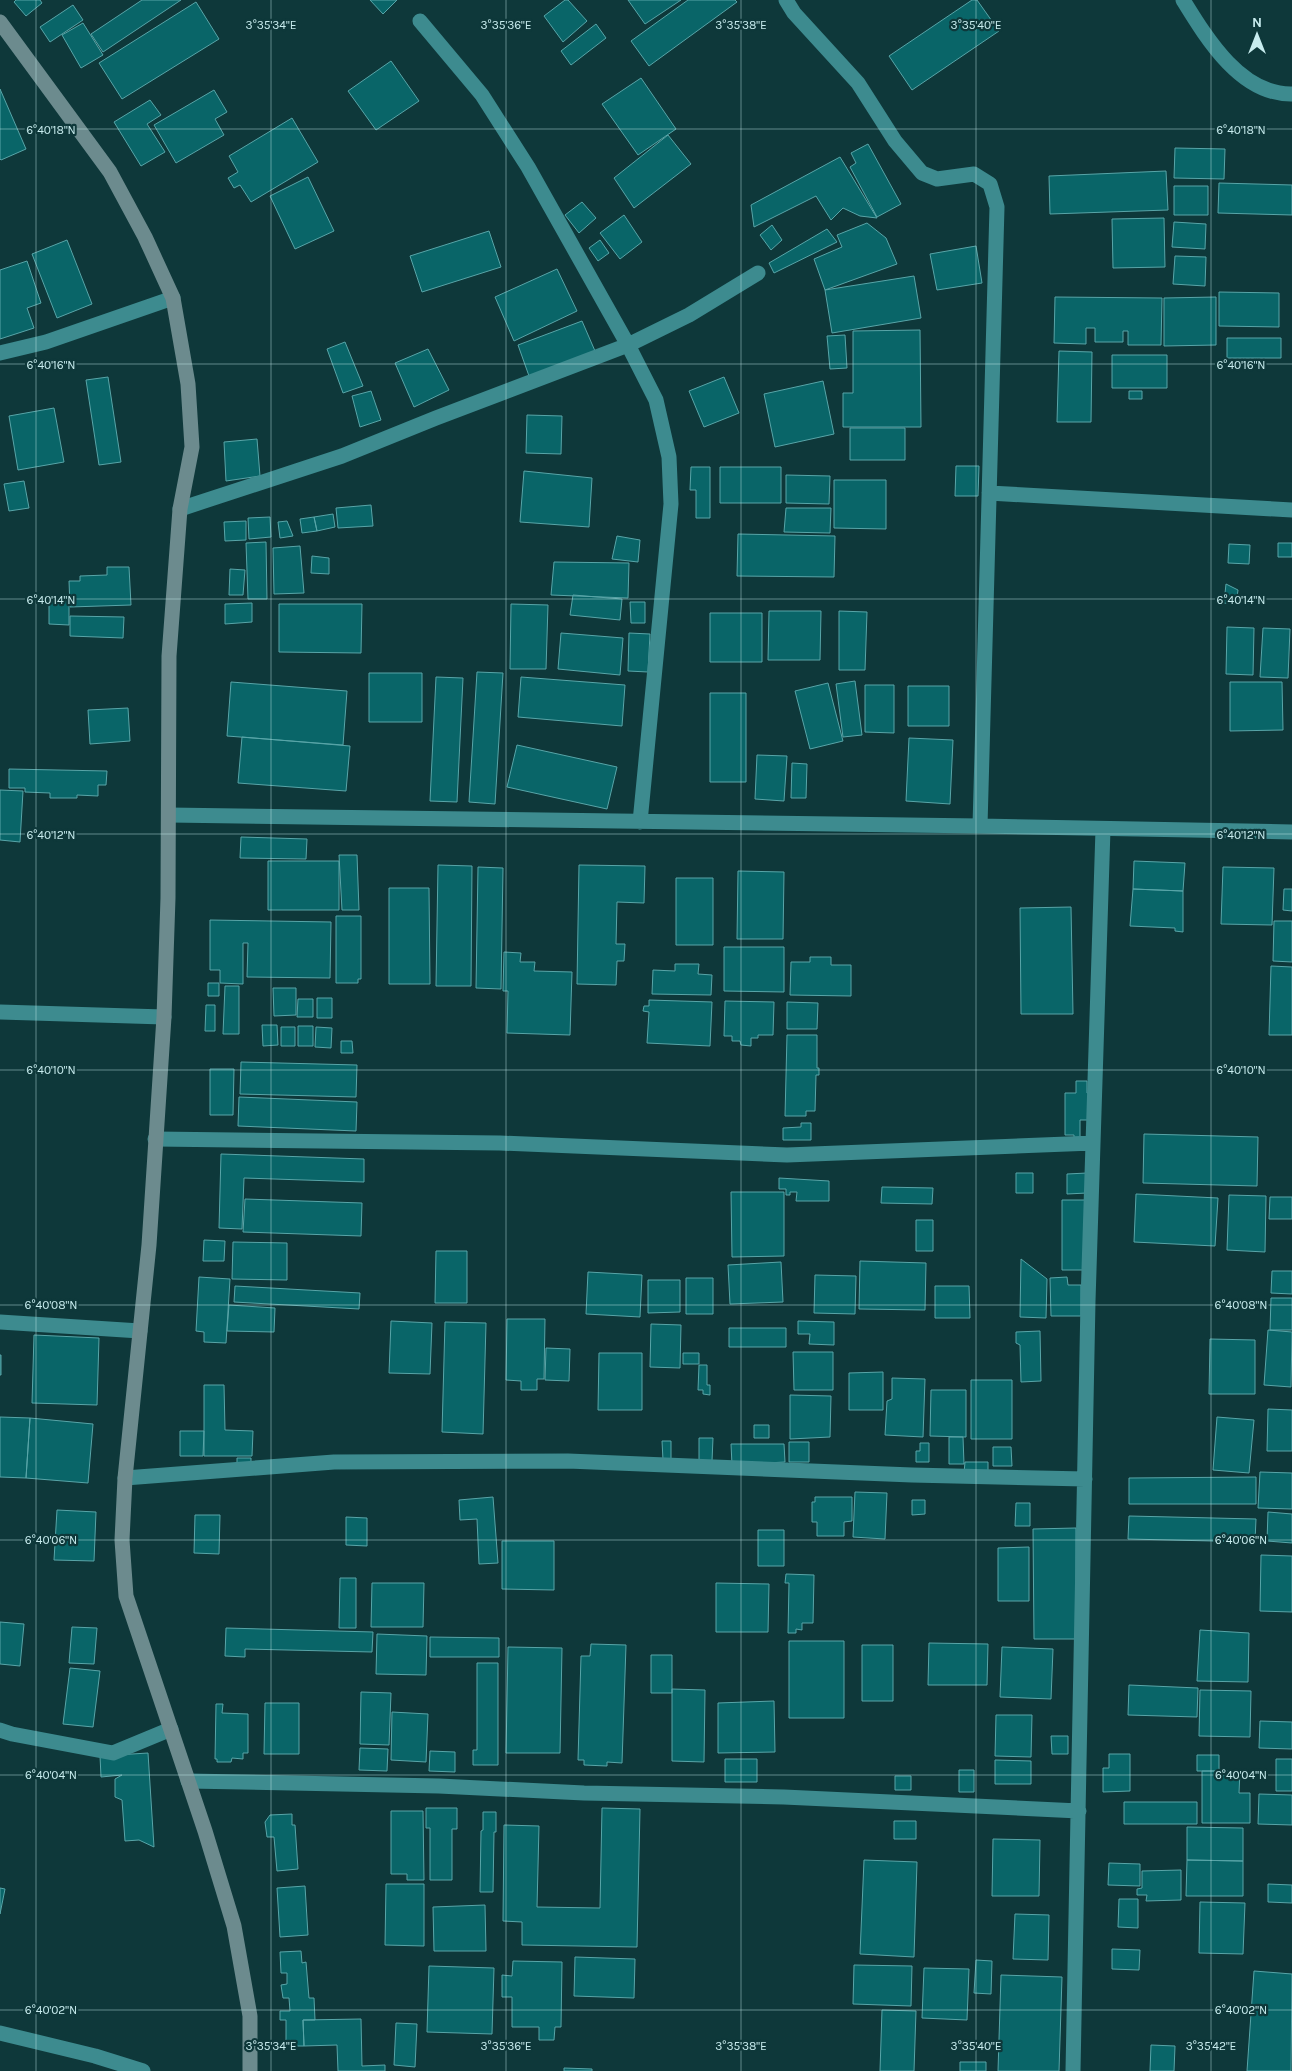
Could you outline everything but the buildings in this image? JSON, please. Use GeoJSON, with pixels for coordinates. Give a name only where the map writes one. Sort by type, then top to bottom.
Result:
{"type":"FeatureCollection","features":[{"type":"Feature","properties":{"kind":"street"},"geometry":{"type":"LineString","coordinates":[[786,0],[794,13],[858,84],[895,141],[922,173],[937,179],[974,174],[990,184],[997,207],[980,826]]}},
{"type":"Feature","properties":{"kind":"street"},"geometry":{"type":"LineString","coordinates":[[1183,0],[1203,32],[1239,75],[1278,94],[1292,94]]}},
{"type":"Feature","properties":{"kind":"street"},"geometry":{"type":"LineString","coordinates":[[420,21],[482,95],[528,167],[628,345],[656,400],[669,457],[671,504],[640,822]]}},
{"type":"Feature","properties":{"kind":"street"},"geometry":{"type":"LineString","coordinates":[[0,22],[110,172],[145,237],[173,298],[188,384],[192,447],[180,509],[169,656],[164,1017],[149,1245],[125,1478],[122,1540],[126,1596],[234,1926],[250,2016],[250,2071]]}},
{"type":"Feature","properties":{"kind":"street"},"geometry":{"type":"LineString","coordinates":[[180,509],[342,456],[628,345],[689,315],[758,273]]}},
{"type":"Feature","properties":{"kind":"street"},"geometry":{"type":"LineString","coordinates":[[0,353],[46,342],[173,298]]}},
{"type":"Feature","properties":{"kind":"street"},"geometry":{"type":"LineString","coordinates":[[989,493],[1292,510]]}},
{"type":"Feature","properties":{"kind":"street"},"geometry":{"type":"LineString","coordinates":[[168,815],[1292,832]]}},
{"type":"Feature","properties":{"kind":"street"},"geometry":{"type":"LineString","coordinates":[[1073,2071],[1093,1143],[1103,829]]}},
{"type":"Feature","properties":{"kind":"street"},"geometry":{"type":"LineString","coordinates":[[0,1012],[164,1017]]}},
{"type":"Feature","properties":{"kind":"street"},"geometry":{"type":"LineString","coordinates":[[155,1139],[500,1142],[788,1155],[1093,1143]]}},
{"type":"Feature","properties":{"kind":"street"},"geometry":{"type":"LineString","coordinates":[[0,1322],[140,1331]]}},
{"type":"Feature","properties":{"kind":"street"},"geometry":{"type":"LineString","coordinates":[[125,1478],[334,1462],[568,1461],[912,1475],[1085,1479]]}},
{"type":"Feature","properties":{"kind":"street"},"geometry":{"type":"LineString","coordinates":[[0,1730],[12,1734],[113,1753],[171,1729]]}},
{"type":"Feature","properties":{"kind":"street"},"geometry":{"type":"LineString","coordinates":[[188,1781],[439,1786],[1079,1811]]}},
{"type":"Feature","properties":{"kind":"street"},"geometry":{"type":"LineString","coordinates":[[0,2033],[95,2056],[144,2071]]}}]}
